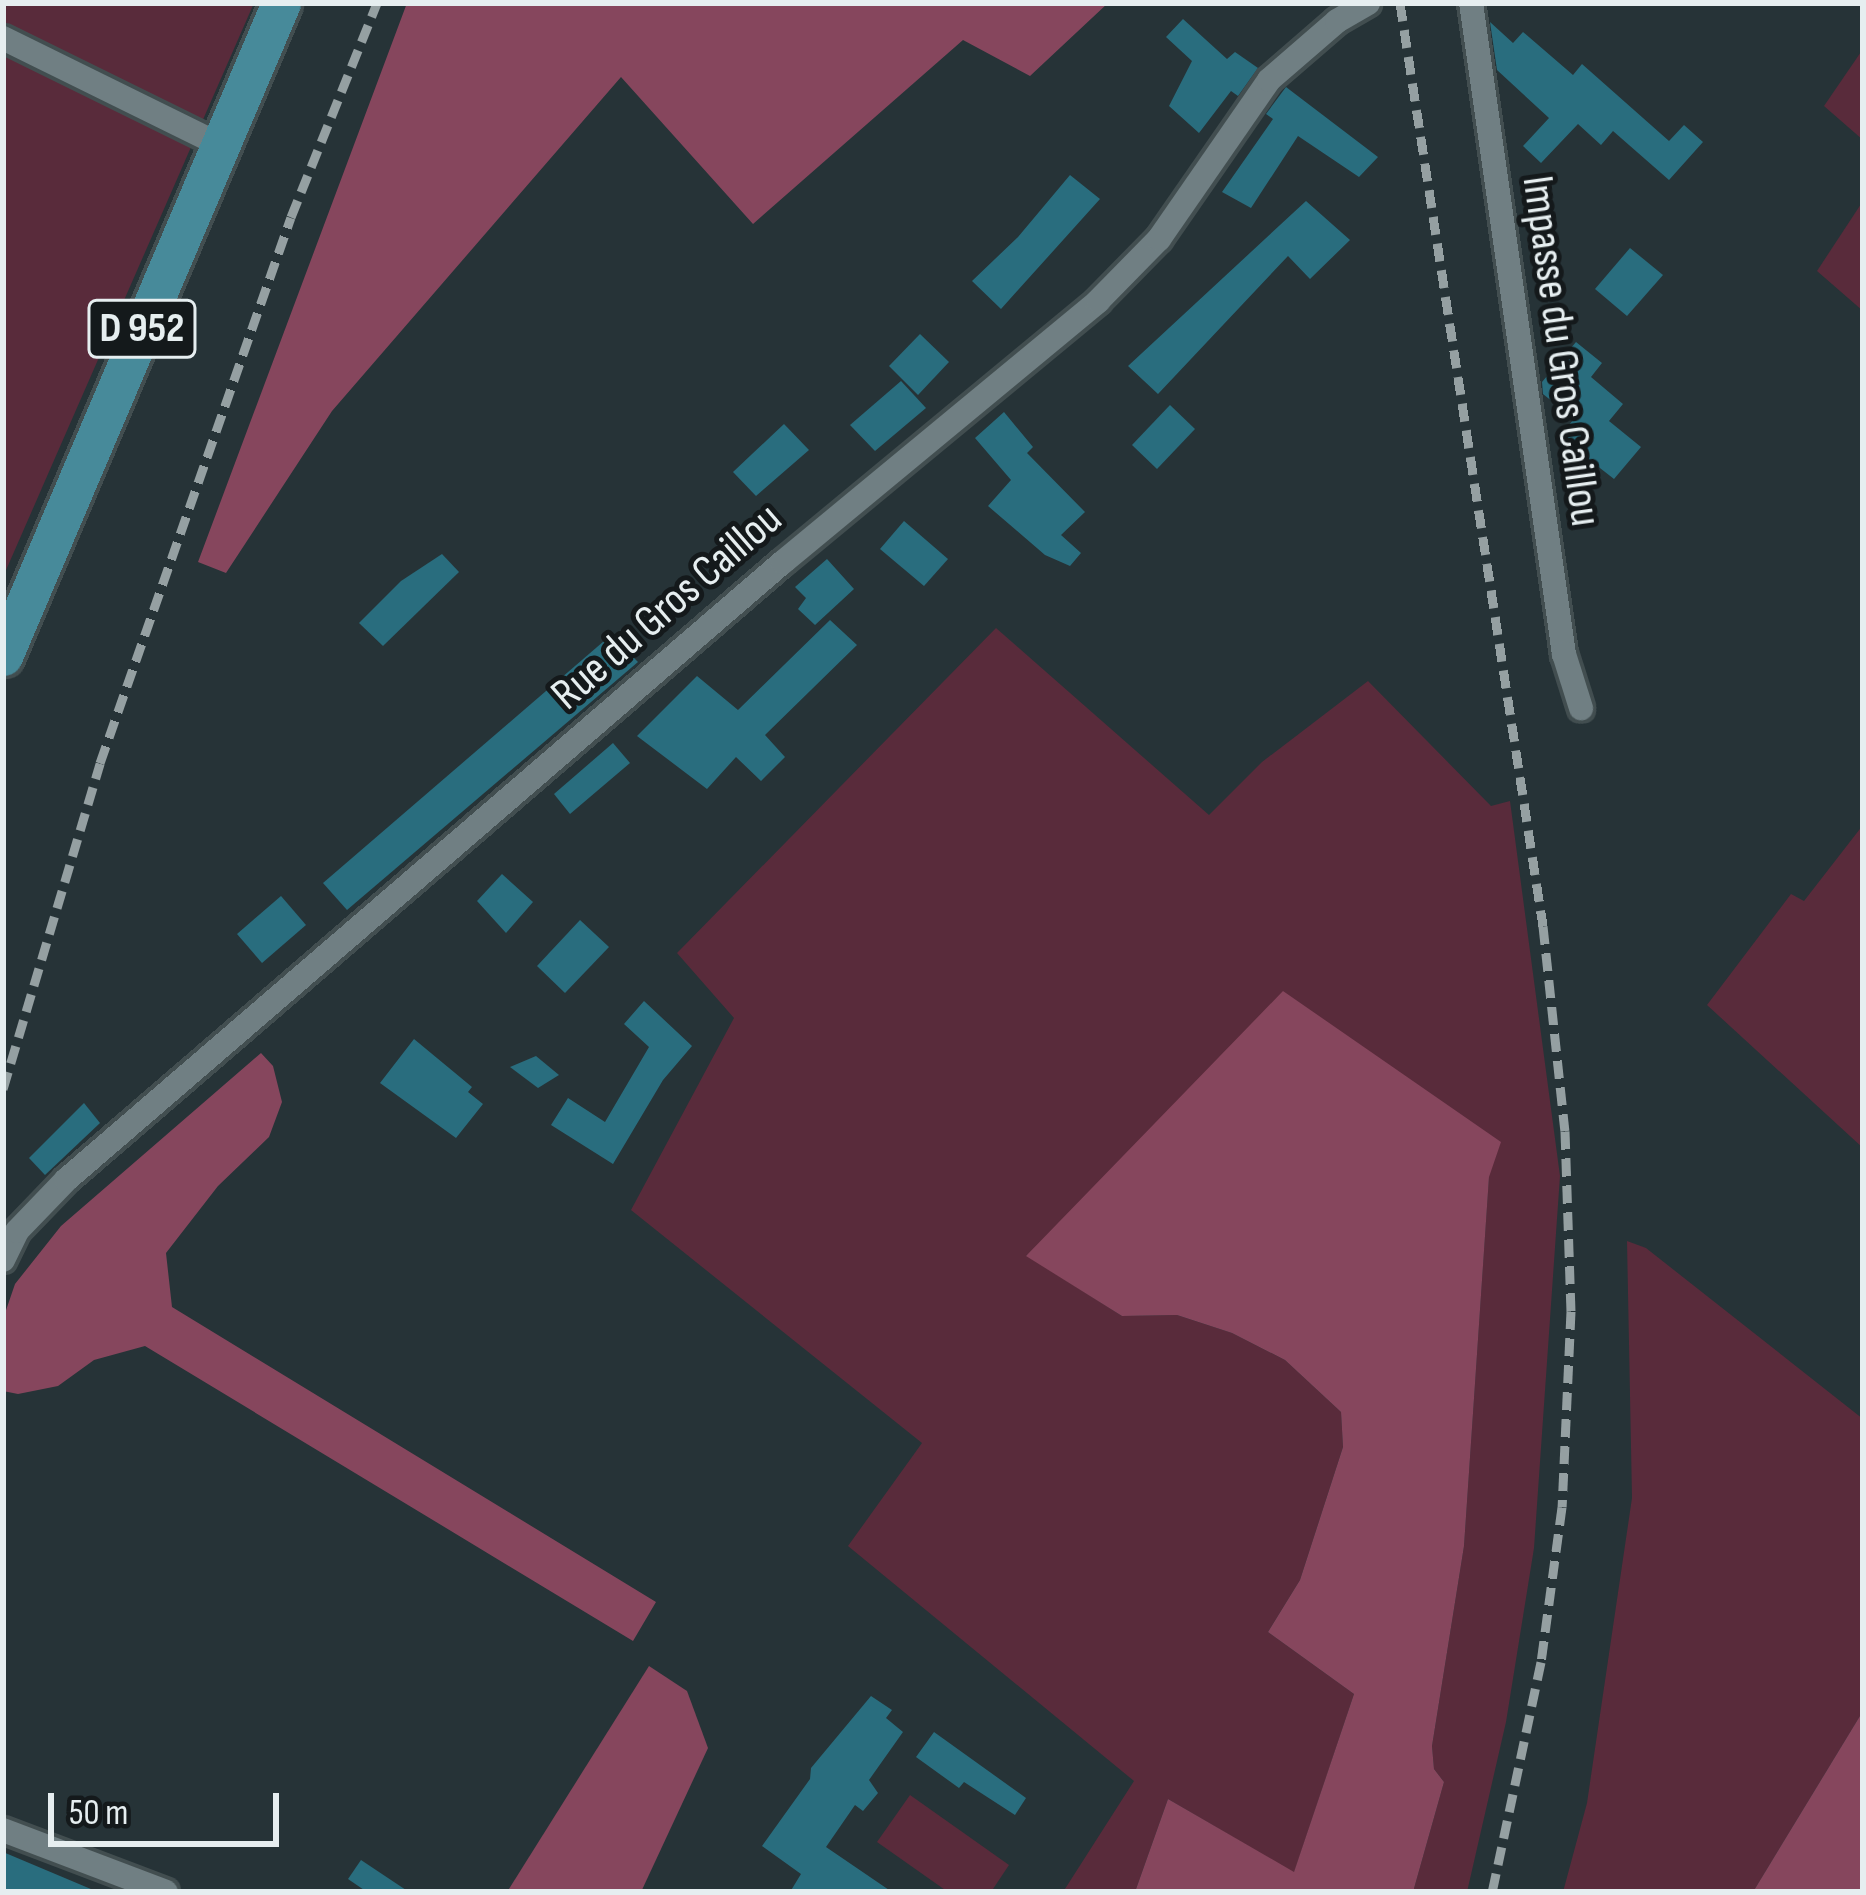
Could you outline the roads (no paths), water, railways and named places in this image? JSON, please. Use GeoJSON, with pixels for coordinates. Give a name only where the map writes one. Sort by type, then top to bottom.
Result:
{"type":"FeatureCollection","features":[{"type":"Feature","properties":{"kind":"main road","name":"D 952"},"geometry":{"type":"LineString","coordinates":[[3,656],[281,3]]}},
{"type":"Feature","properties":{"kind":"street","name":"Rue du Gros Caillou"},"geometry":{"type":"LineString","coordinates":[[3,1260],[17,1231],[66,1180],[783,562],[1098,301],[1159,238],[1269,80],[1337,21],[1368,3]]}},
{"type":"Feature","properties":{"kind":"street","name":"Impasse du Gros Caillou"},"geometry":{"type":"LineString","coordinates":[[1471,3],[1564,654],[1581,709]]}},
{"type":"Feature","properties":{"kind":"street"},"geometry":{"type":"LineString","coordinates":[[3,38],[220,145]]}},
{"type":"Feature","properties":{"kind":"street"},"geometry":{"type":"LineString","coordinates":[[3,1830],[166,1892]]}},
{"type":"Feature","properties":{"kind":"railway"},"geometry":{"type":"LineString","coordinates":[[3,1089],[100,763],[291,217],[377,3]]}},
{"type":"Feature","properties":{"kind":"railway"},"geometry":{"type":"LineString","coordinates":[[1400,3],[1543,926],[1565,1131],[1571,1311],[1562,1507],[1541,1662],[1492,1892]]}}]}
